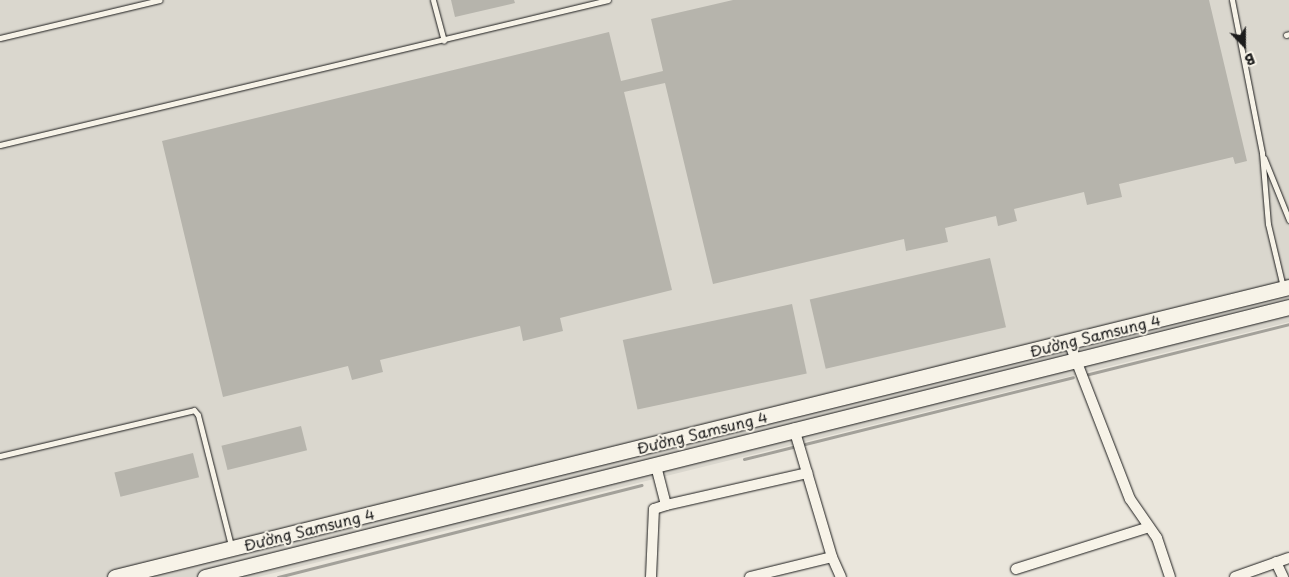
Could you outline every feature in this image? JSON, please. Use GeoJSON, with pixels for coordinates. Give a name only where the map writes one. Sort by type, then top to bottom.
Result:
{"type":"FeatureCollection","features":[{"type":"Feature","properties":{"kind":"main road","name":"Đường Samsung 4"},"geometry":{"type":"LineString","coordinates":[[121,576],[1286,288]]}},
{"type":"Feature","properties":{"kind":"main road","name":"Đường Samsung 4"},"geometry":{"type":"LineString","coordinates":[[205,577],[1289,307]]}},
{"type":"Feature","properties":{"kind":"main road"},"geometry":{"type":"LineString","coordinates":[[650,445],[656,466]]}},
{"type":"Feature","properties":{"kind":"main road"},"geometry":{"type":"LineString","coordinates":[[574,464],[579,484]]}},
{"type":"Feature","properties":{"kind":"main road"},"geometry":{"type":"LineString","coordinates":[[232,548],[237,569]]}},
{"type":"Feature","properties":{"kind":"street"},"geometry":{"type":"LineString","coordinates":[[1069,342],[1130,499],[1157,538],[1170,577]]}},
{"type":"Feature","properties":{"kind":"street"},"geometry":{"type":"LineString","coordinates":[[794,430],[832,557],[841,577]]}},
{"type":"Feature","properties":{"kind":"street"},"geometry":{"type":"LineString","coordinates":[[656,466],[666,505]]}},
{"type":"Feature","properties":{"kind":"street"},"geometry":{"type":"LineString","coordinates":[[651,577],[654,508],[807,473]]}},
{"type":"Feature","properties":{"kind":"street"},"geometry":{"type":"LineString","coordinates":[[1016,570],[1149,527]]}},
{"type":"Feature","properties":{"kind":"street"},"geometry":{"type":"LineString","coordinates":[[750,577],[832,557]]}},
{"type":"Feature","properties":{"kind":"street"},"geometry":{"type":"LineString","coordinates":[[1236,577],[1289,558]]}},
{"type":"Feature","properties":{"kind":"street"},"geometry":{"type":"LineString","coordinates":[[1276,562],[1283,577]]}},
{"type":"Feature","properties":{"kind":"lane"},"geometry":{"type":"LineString","coordinates":[[0,38],[160,0]]}},
{"type":"Feature","properties":{"kind":"lane"},"geometry":{"type":"LineString","coordinates":[[434,0],[444,41]]}},
{"type":"Feature","properties":{"kind":"lane"},"geometry":{"type":"LineString","coordinates":[[0,145],[444,41],[608,0]]}},
{"type":"Feature","properties":{"kind":"lane"},"geometry":{"type":"LineString","coordinates":[[1232,0],[1262,153],[1268,224],[1286,288]]}},
{"type":"Feature","properties":{"kind":"lane"},"geometry":{"type":"LineString","coordinates":[[1262,153],[1289,220]]}},
{"type":"Feature","properties":{"kind":"lane"},"geometry":{"type":"LineString","coordinates":[[0,456],[194,410],[198,415],[232,548]]}},
{"type":"Feature","properties":{"kind":"shaded area"},"geometry":{"type":"Polygon","coordinates":[[[0,0],[1289,0],[1289,322],[258,577],[0,577],[0,0]]]}},
{"type":"Feature","properties":{"kind":"building"},"geometry":{"type":"Polygon","coordinates":[[[451,0],[514,0],[515,3],[455,17],[451,0]]]}},
{"type":"Feature","properties":{"kind":"building"},"geometry":{"type":"Polygon","coordinates":[[[733,0],[1209,0],[1247,161],[1235,164],[1233,157],[1119,184],[1122,197],[1087,205],[1084,192],[1014,209],[1017,221],[998,226],[996,216],[945,228],[948,242],[906,251],[904,239],[713,284],[665,83],[624,92],[672,290],[560,318],[563,331],[523,341],[520,326],[380,360],[383,372],[352,380],[348,366],[223,397],[162,141],[609,32],[621,81],[663,71],[651,19],[733,0]]]}},
{"type":"Feature","properties":{"kind":"building"},"geometry":{"type":"Polygon","coordinates":[[[990,258],[1006,327],[826,369],[810,300],[990,258]]]}},
{"type":"Feature","properties":{"kind":"building"},"geometry":{"type":"Polygon","coordinates":[[[792,304],[807,373],[638,409],[623,340],[792,304]]]}},
{"type":"Feature","properties":{"kind":"building"},"geometry":{"type":"Polygon","coordinates":[[[301,426],[307,450],[227,470],[221,446],[301,426]]]}},
{"type":"Feature","properties":{"kind":"building"},"geometry":{"type":"Polygon","coordinates":[[[193,453],[199,477],[120,497],[114,473],[193,453]]]}},
{"type":"Feature","properties":{"kind":"waterway"},"geometry":{"type":"LineString","coordinates":[[1085,375],[1289,324]]}},
{"type":"Feature","properties":{"kind":"waterway"},"geometry":{"type":"LineString","coordinates":[[805,444],[1073,377]]}},
{"type":"Feature","properties":{"kind":"waterway"},"geometry":{"type":"LineString","coordinates":[[744,459],[793,447]]}},
{"type":"Feature","properties":{"kind":"waterway"},"geometry":{"type":"LineString","coordinates":[[278,577],[642,485]]}}]}
